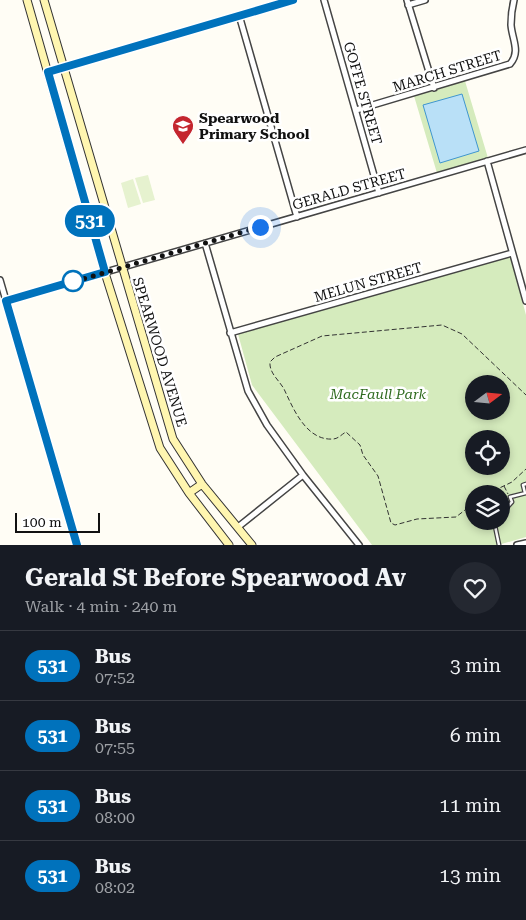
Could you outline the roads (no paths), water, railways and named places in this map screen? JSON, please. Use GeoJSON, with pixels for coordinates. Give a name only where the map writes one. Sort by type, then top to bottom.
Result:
{"type":"FeatureCollection","features":[{"type":"Feature","properties":{"kind":"main road","name":"SPEARWOOD AVENUE"},"geometry":{"type":"LineString","coordinates":[[26,0],[105,272],[160,448],[189,493],[229,545]]}},
{"type":"Feature","properties":{"kind":"main road","name":"SPEARWOOD AVENUE"},"geometry":{"type":"LineString","coordinates":[[44,0],[173,440],[202,484],[252,545]]}},
{"type":"Feature","properties":{"kind":"main road"},"geometry":{"type":"LineString","coordinates":[[189,493],[202,484]]}},
{"type":"Feature","properties":{"kind":"street"},"geometry":{"type":"LineString","coordinates":[[48,72],[293,0]]}},
{"type":"Feature","properties":{"kind":"street","name":"GOFFE STREET"},"geometry":{"type":"LineString","coordinates":[[324,0],[379,193]]}},
{"type":"Feature","properties":{"kind":"street"},"geometry":{"type":"LineString","coordinates":[[425,0],[407,2],[434,88]]}},
{"type":"Feature","properties":{"kind":"street","name":"MARCH STREET"},"geometry":{"type":"LineString","coordinates":[[356,110],[502,67],[514,60],[516,51],[511,13],[514,0]]}},
{"type":"Feature","properties":{"kind":"street"},"geometry":{"type":"LineString","coordinates":[[239,15],[297,216]]}},
{"type":"Feature","properties":{"kind":"street","name":"GERALD STREET"},"geometry":{"type":"LineString","coordinates":[[6,301],[526,150]]}},
{"type":"Feature","properties":{"kind":"street"},"geometry":{"type":"LineString","coordinates":[[487,161],[526,301]]}},
{"type":"Feature","properties":{"kind":"street"},"geometry":{"type":"LineString","coordinates":[[205,243],[248,391],[267,424],[302,475],[359,545]]}},
{"type":"Feature","properties":{"kind":"street","name":"MELUN STREET"},"geometry":{"type":"LineString","coordinates":[[230,333],[512,253]]}},
{"type":"Feature","properties":{"kind":"street"},"geometry":{"type":"LineString","coordinates":[[0,280],[77,545]]}},
{"type":"Feature","properties":{"kind":"street"},"geometry":{"type":"LineString","coordinates":[[238,527],[302,475]]}},
{"type":"Feature","properties":{"kind":"street"},"geometry":{"type":"LineString","coordinates":[[517,545],[525,544]]}},
{"type":"Feature","properties":{"kind":"lane"},"geometry":{"type":"LineString","coordinates":[[510,497],[525,493],[522,485],[526,484]]}},
{"type":"Feature","properties":{"kind":"lane"},"geometry":{"type":"LineString","coordinates":[[496,530],[499,545]]}},
{"type":"Feature","properties":{"kind":"water"},"geometry":{"type":"Polygon","coordinates":[[[462,94],[479,151],[440,163],[423,105],[462,94]]]}},
{"type":"Feature","properties":{"kind":"place","name":"Spearwood Primary School"},"geometry":{"type":"Point","coordinates":[183,145]}},
{"type":"Feature","properties":{"kind":"park label","name":"MacFaull Park"},"geometry":{"type":"Point","coordinates":[378,394]}}]}
